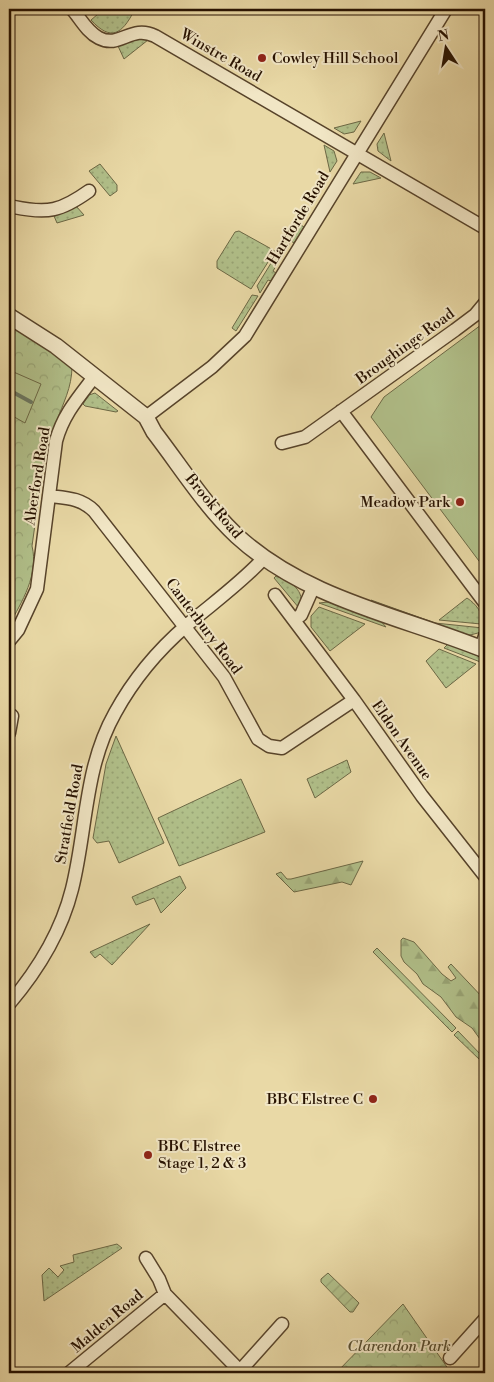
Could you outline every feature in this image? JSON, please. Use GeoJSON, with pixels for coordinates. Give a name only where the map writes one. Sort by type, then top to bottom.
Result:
{"type":"FeatureCollection","features":[{"type":"Feature","properties":{"kind":"street","name":"Winstre Road"},"geometry":{"type":"LineString","coordinates":[[72,9],[90,32],[99,38],[120,40],[129,34],[146,32],[331,137],[346,149],[357,153],[485,228]]}},
{"type":"Feature","properties":{"kind":"street","name":"Hartforde Road"},"geometry":{"type":"LineString","coordinates":[[146,417],[226,356],[245,336],[446,9]]}},
{"type":"Feature","properties":{"kind":"street"},"geometry":{"type":"LineString","coordinates":[[11,207],[49,212],[70,204],[89,191]]}},
{"type":"Feature","properties":{"kind":"street","name":"Broughinge Road"},"geometry":{"type":"LineString","coordinates":[[282,442],[305,437],[476,315],[485,303]]}},
{"type":"Feature","properties":{"kind":"street","name":"Brook Road"},"geometry":{"type":"LineString","coordinates":[[9,316],[56,346],[146,417],[154,432],[216,512],[237,535],[264,558],[313,588],[365,608],[484,645]]}},
{"type":"Feature","properties":{"kind":"street","name":"Aberford Road"},"geometry":{"type":"LineString","coordinates":[[9,641],[18,630],[35,598],[60,426],[67,412],[94,377]]}},
{"type":"Feature","properties":{"kind":"street"},"geometry":{"type":"LineString","coordinates":[[341,412],[485,604]]}},
{"type":"Feature","properties":{"kind":"street","name":"Canterbury Road"},"geometry":{"type":"LineString","coordinates":[[49,496],[86,503],[186,626],[224,677],[258,739],[269,746],[282,748],[354,700]]}},
{"type":"Feature","properties":{"kind":"street","name":"Stratfield Road"},"geometry":{"type":"LineString","coordinates":[[9,1004],[39,965],[63,917],[78,861],[90,780],[97,753],[114,713],[137,678],[158,653],[186,626],[244,578],[264,558]]}},
{"type":"Feature","properties":{"kind":"street"},"geometry":{"type":"LineString","coordinates":[[294,620],[301,615],[313,588]]}},
{"type":"Feature","properties":{"kind":"street","name":"Eldon Avenue"},"geometry":{"type":"LineString","coordinates":[[275,595],[354,700],[422,796],[485,876]]}},
{"type":"Feature","properties":{"kind":"street"},"geometry":{"type":"LineString","coordinates":[[9,732],[12,716]]}},
{"type":"Feature","properties":{"kind":"street"},"geometry":{"type":"LineString","coordinates":[[146,1258],[159,1278],[165,1294],[240,1372],[282,1324]]}},
{"type":"Feature","properties":{"kind":"street","name":"Malden Road"},"geometry":{"type":"LineString","coordinates":[[69,1373],[165,1294]]}},
{"type":"Feature","properties":{"kind":"street"},"geometry":{"type":"LineString","coordinates":[[450,1358],[485,1319]]}},
{"type":"Feature","properties":{"kind":"green space"},"geometry":{"type":"Polygon","coordinates":[[[93,9],[131,9],[134,11],[130,19],[120,30],[110,33],[98,27],[91,20],[98,14],[93,9]]]}},
{"type":"Feature","properties":{"kind":"green space"},"geometry":{"type":"Polygon","coordinates":[[[150,38],[124,59],[118,46],[132,39],[150,38]]]}},
{"type":"Feature","properties":{"kind":"green space"},"geometry":{"type":"Polygon","coordinates":[[[361,121],[354,132],[344,134],[334,128],[361,121]]]}},
{"type":"Feature","properties":{"kind":"green space"},"geometry":{"type":"Polygon","coordinates":[[[384,133],[391,161],[378,151],[377,144],[384,133]]]}},
{"type":"Feature","properties":{"kind":"green space"},"geometry":{"type":"Polygon","coordinates":[[[324,145],[334,151],[337,161],[330,172],[324,145]]]}},
{"type":"Feature","properties":{"kind":"green space"},"geometry":{"type":"Polygon","coordinates":[[[100,164],[117,185],[117,191],[110,196],[89,171],[100,164]]]}},
{"type":"Feature","properties":{"kind":"green space"},"geometry":{"type":"Polygon","coordinates":[[[361,172],[370,172],[381,178],[353,184],[361,172]]]}},
{"type":"Feature","properties":{"kind":"green space"},"geometry":{"type":"Polygon","coordinates":[[[76,206],[84,215],[57,223],[54,216],[76,206]]]}},
{"type":"Feature","properties":{"kind":"green space"},"geometry":{"type":"Polygon","coordinates":[[[296,222],[304,227],[294,243],[291,241],[284,253],[280,248],[296,222]]]}},
{"type":"Feature","properties":{"kind":"green space"},"geometry":{"type":"Polygon","coordinates":[[[239,231],[275,251],[251,289],[217,268],[217,261],[235,232],[239,231]]]}},
{"type":"Feature","properties":{"kind":"green space"},"geometry":{"type":"Polygon","coordinates":[[[280,254],[282,256],[273,271],[276,273],[271,281],[268,280],[260,293],[257,286],[276,255],[280,254]]]}},
{"type":"Feature","properties":{"kind":"green space"},"geometry":{"type":"Polygon","coordinates":[[[252,295],[258,296],[236,331],[232,328],[252,295]]]}},
{"type":"Feature","properties":{"kind":"green space","name":"Meadow Park"},"geometry":{"type":"Polygon","coordinates":[[[485,322],[485,569],[371,417],[384,397],[485,322]]]}},
{"type":"Feature","properties":{"kind":"green space"},"geometry":{"type":"Polygon","coordinates":[[[9,323],[72,366],[72,374],[55,427],[49,458],[44,460],[32,546],[34,556],[31,577],[24,597],[9,625],[9,323]]]}},
{"type":"Feature","properties":{"kind":"green space"},"geometry":{"type":"Polygon","coordinates":[[[9,370],[41,384],[25,423],[9,414],[9,370]]]}},
{"type":"Feature","properties":{"kind":"green space"},"geometry":{"type":"Polygon","coordinates":[[[95,393],[118,411],[85,406],[83,404],[89,395],[95,393]]]}},
{"type":"Feature","properties":{"kind":"green space"},"geometry":{"type":"Polygon","coordinates":[[[276,576],[292,584],[299,592],[301,602],[299,608],[274,578],[276,576]]]}},
{"type":"Feature","properties":{"kind":"green space"},"geometry":{"type":"Polygon","coordinates":[[[467,598],[478,609],[482,620],[481,624],[439,620],[467,598]]]}},
{"type":"Feature","properties":{"kind":"green space"},"geometry":{"type":"Polygon","coordinates":[[[371,600],[435,623],[483,628],[478,633],[466,636],[371,603],[371,600]]]}},
{"type":"Feature","properties":{"kind":"green space"},"geometry":{"type":"Polygon","coordinates":[[[328,602],[380,620],[386,627],[319,603],[328,602]]]}},
{"type":"Feature","properties":{"kind":"green space"},"geometry":{"type":"Polygon","coordinates":[[[319,607],[365,624],[330,651],[311,627],[311,616],[319,607]]]}},
{"type":"Feature","properties":{"kind":"green space"},"geometry":{"type":"Polygon","coordinates":[[[448,644],[483,658],[483,663],[444,648],[448,644]]]}},
{"type":"Feature","properties":{"kind":"green space"},"geometry":{"type":"Polygon","coordinates":[[[439,649],[476,664],[446,688],[426,661],[439,649]]]}},
{"type":"Feature","properties":{"kind":"green space"},"geometry":{"type":"Polygon","coordinates":[[[116,736],[164,843],[119,863],[109,841],[97,843],[93,838],[106,764],[116,736]]]}},
{"type":"Feature","properties":{"kind":"green space"},"geometry":{"type":"Polygon","coordinates":[[[347,760],[351,772],[315,798],[307,779],[347,760]]]}},
{"type":"Feature","properties":{"kind":"green space"},"geometry":{"type":"Polygon","coordinates":[[[241,779],[265,832],[179,866],[158,818],[241,779]]]}},
{"type":"Feature","properties":{"kind":"green space"},"geometry":{"type":"Polygon","coordinates":[[[363,861],[351,885],[342,882],[294,892],[276,874],[281,872],[287,879],[291,879],[363,861]]]}},
{"type":"Feature","properties":{"kind":"green space"},"geometry":{"type":"Polygon","coordinates":[[[180,876],[186,888],[161,913],[154,898],[136,905],[132,897],[180,876]]]}},
{"type":"Feature","properties":{"kind":"green space"},"geometry":{"type":"Polygon","coordinates":[[[150,924],[112,965],[100,954],[95,958],[90,952],[150,924]]]}},
{"type":"Feature","properties":{"kind":"green space"},"geometry":{"type":"Polygon","coordinates":[[[403,938],[414,942],[442,974],[451,981],[456,978],[448,967],[451,964],[485,1000],[485,1046],[472,1028],[456,1017],[441,997],[423,984],[417,974],[404,962],[401,956],[401,940],[403,938]]]}},
{"type":"Feature","properties":{"kind":"green space"},"geometry":{"type":"Polygon","coordinates":[[[377,948],[456,1028],[452,1032],[373,952],[377,948]]]}},
{"type":"Feature","properties":{"kind":"green space"},"geometry":{"type":"Polygon","coordinates":[[[458,1031],[484,1058],[481,1061],[454,1035],[458,1031]]]}},
{"type":"Feature","properties":{"kind":"green space"},"geometry":{"type":"Polygon","coordinates":[[[117,1244],[122,1248],[44,1301],[42,1275],[49,1268],[58,1277],[64,1270],[60,1266],[74,1262],[73,1255],[117,1244]]]}},
{"type":"Feature","properties":{"kind":"green space"},"geometry":{"type":"Polygon","coordinates":[[[328,1273],[359,1303],[353,1312],[350,1312],[321,1282],[321,1279],[328,1273]]]}},
{"type":"Feature","properties":{"kind":"green space","name":"Clarendon Park"},"geometry":{"type":"Polygon","coordinates":[[[403,1304],[449,1370],[437,1373],[336,1373],[403,1304]]]}},
{"type":"Feature","properties":{"kind":"waterway"},"geometry":{"type":"LineString","coordinates":[[9,390],[31,402]]}},
{"type":"Feature","properties":{"kind":"place","name":"Cowley Hill School"},"geometry":{"type":"Point","coordinates":[262,58]}},
{"type":"Feature","properties":{"kind":"place","name":"Meadow Park"},"geometry":{"type":"Point","coordinates":[460,502]}},
{"type":"Feature","properties":{"kind":"place","name":"BBC Elstree C"},"geometry":{"type":"Point","coordinates":[373,1099]}},
{"type":"Feature","properties":{"kind":"place","name":"BBC Elstree Stage 1, 2 & 3"},"geometry":{"type":"Point","coordinates":[148,1155]}}]}
